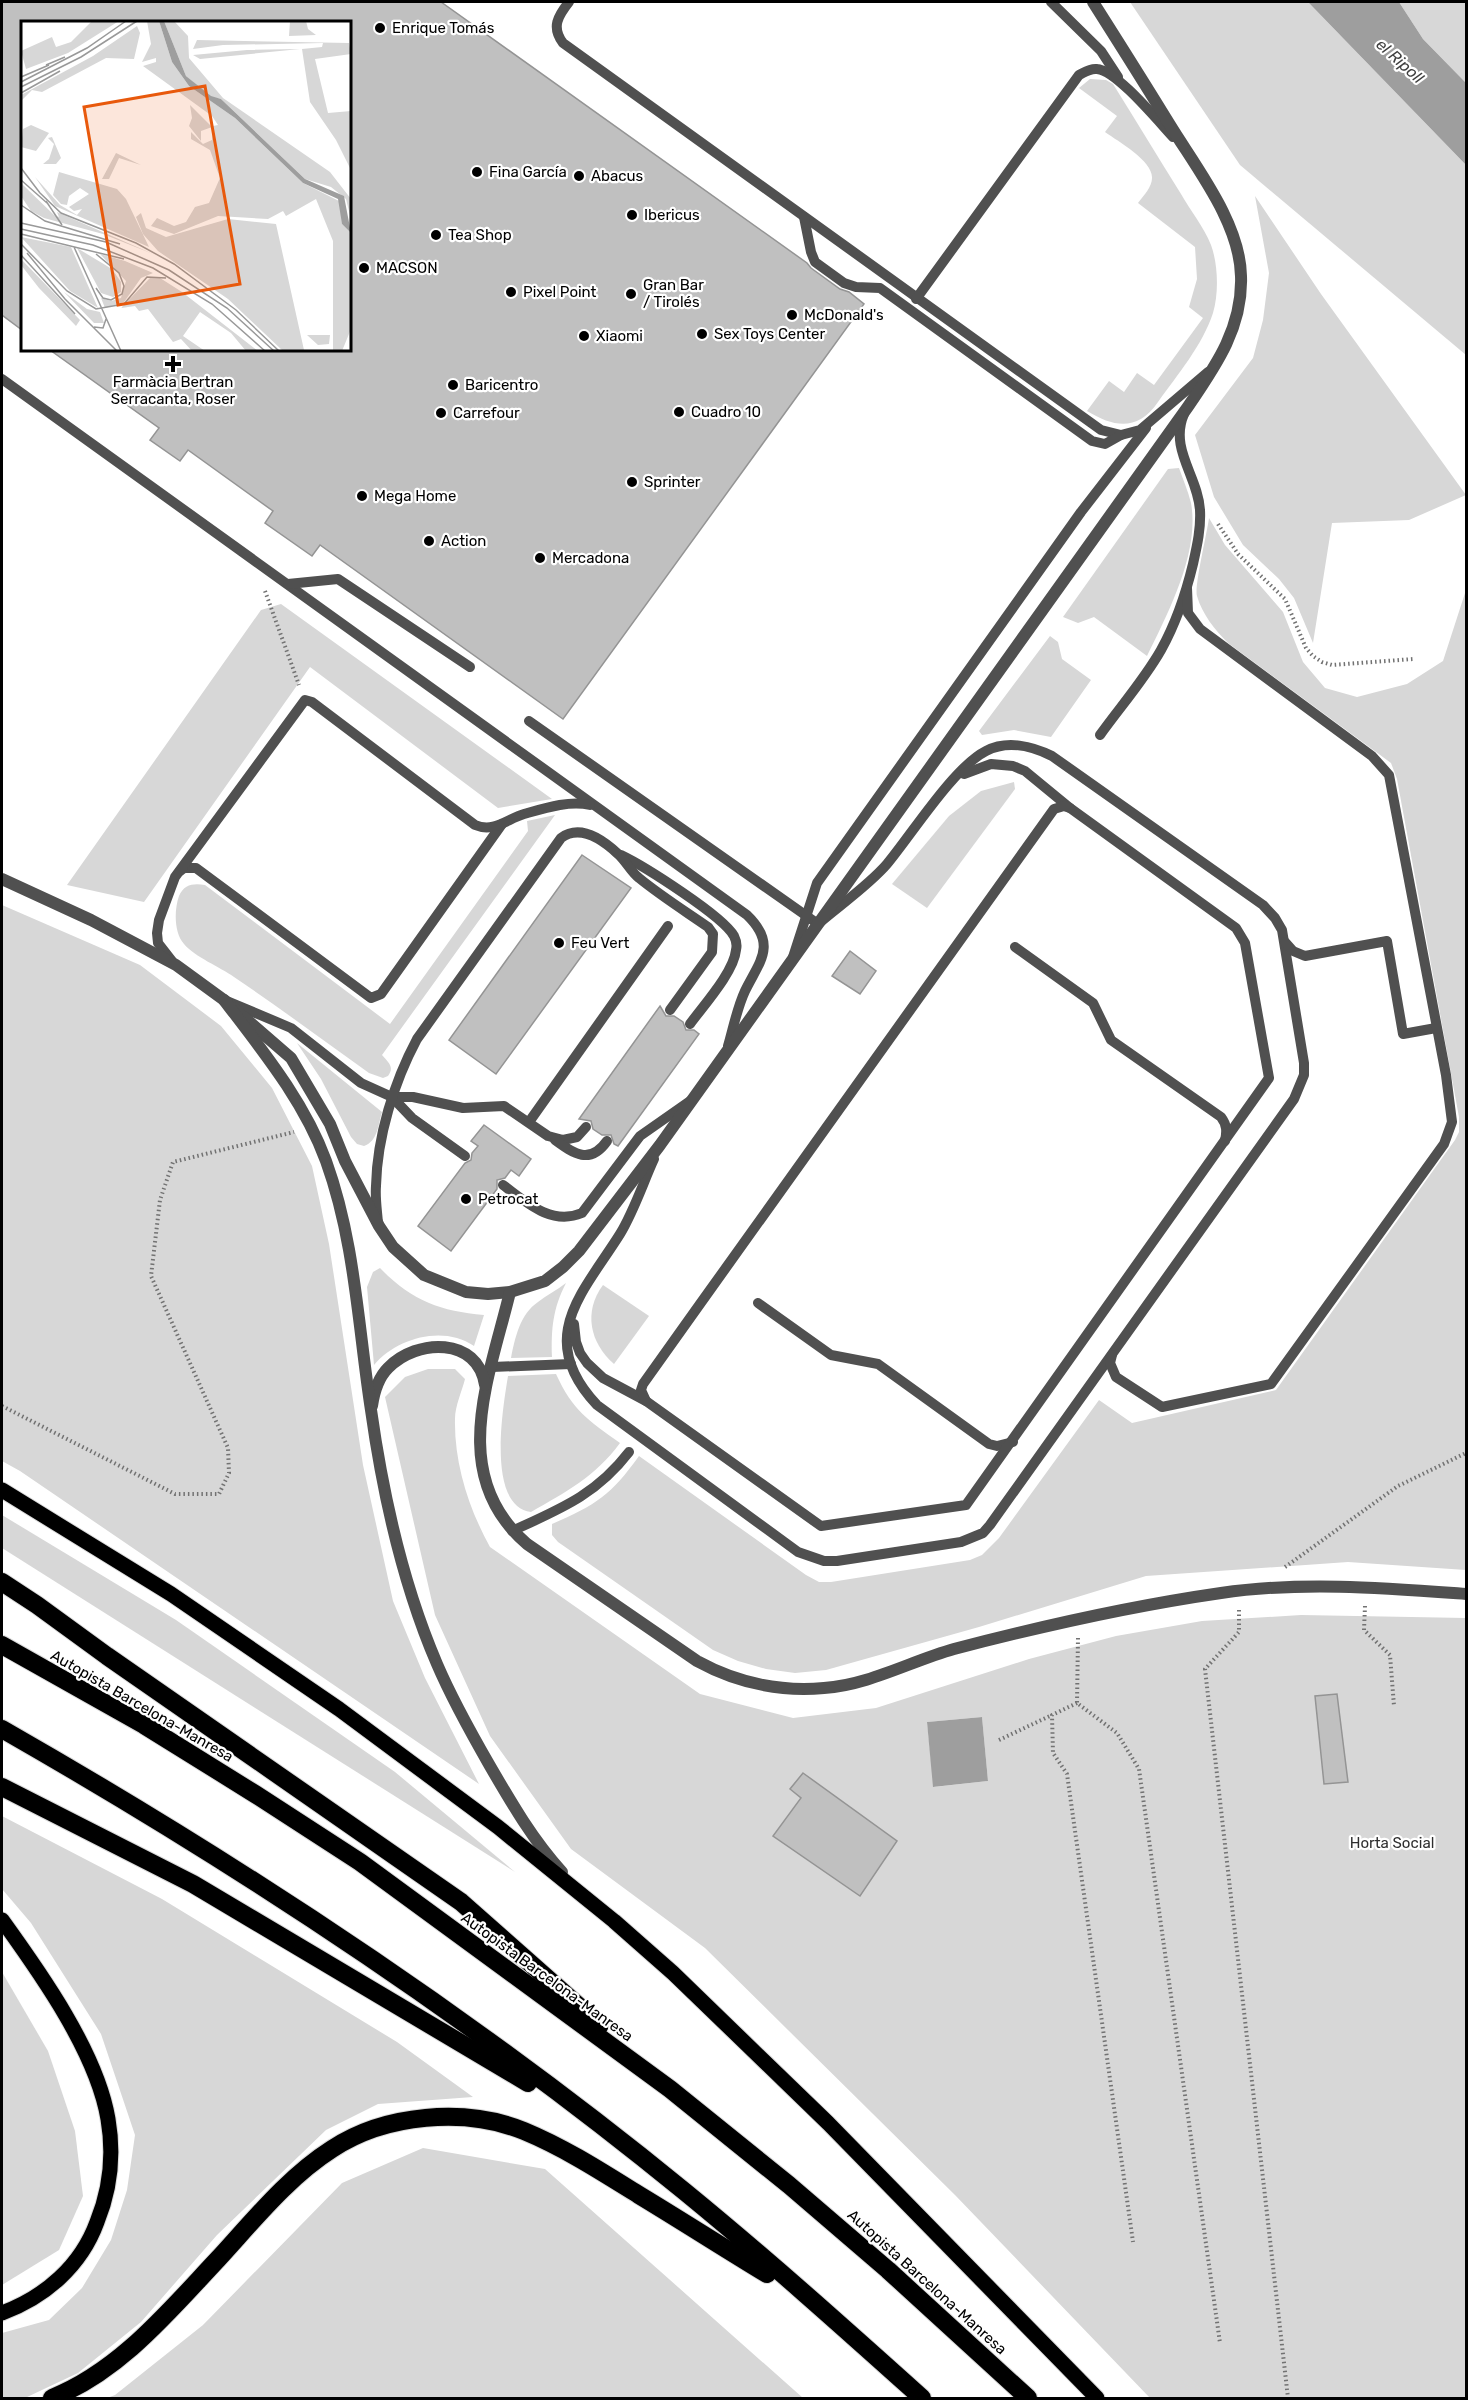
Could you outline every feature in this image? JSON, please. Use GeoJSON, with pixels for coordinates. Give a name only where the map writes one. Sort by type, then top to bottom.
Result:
{"type":"FeatureCollection","features":[{"type":"Feature","properties":{"kind":"highway"},"geometry":{"type":"LineString","coordinates":[[2,1582],[461,1902],[670,2089]]}},
{"type":"Feature","properties":{"kind":"highway","name":"Autopista Barcelona-Manresa"},"geometry":{"type":"LineString","coordinates":[[2,1645],[144,1725],[360,1862],[670,2089],[789,2185],[888,2270],[1028,2398]]}},
{"type":"Feature","properties":{"kind":"highway"},"geometry":{"type":"LineString","coordinates":[[2,1729],[162,1823],[271,1892],[481,2036],[685,2192],[922,2398]]}},
{"type":"Feature","properties":{"kind":"highway"},"geometry":{"type":"LineString","coordinates":[[2,1787],[193,1884],[609,2132]]}},
{"type":"Feature","properties":{"kind":"highway"},"geometry":{"type":"LineString","coordinates":[[52,2398],[104,2369],[138,2341],[308,2166],[355,2135],[388,2124],[422,2118],[459,2117],[494,2122],[523,2130],[586,2162],[816,2305]]}},
{"type":"Feature","properties":{"kind":"main road"},"geometry":{"type":"LineString","coordinates":[[2,1490],[171,1594],[339,1709],[498,1827],[614,1922],[673,1973],[812,2107],[1097,2398]]}},
{"type":"Feature","properties":{"kind":"main road"},"geometry":{"type":"LineString","coordinates":[[2,1920],[39,1974],[86,2055],[108,2118],[111,2149],[109,2182],[102,2209],[80,2257],[62,2277],[39,2294],[2,2313]]}},
{"type":"Feature","properties":{"kind":"street"},"geometry":{"type":"LineString","coordinates":[[2,879],[91,920],[176,965],[224,999],[291,1058],[330,1124],[345,1161],[379,1226],[393,1247],[424,1275],[466,1292],[510,1292],[545,1281],[563,1267],[602,1223],[660,1145],[1219,362],[1236,319],[1241,276],[1233,233],[1224,214],[1094,2]]}},
{"type":"Feature","properties":{"kind":"street"},"geometry":{"type":"LineString","coordinates":[[224,999],[270,1060],[312,1127],[332,1181],[352,1262],[371,1413],[389,1505],[417,1612],[437,1664],[461,1714],[526,1828],[565,1876],[614,1922]]}},
{"type":"Feature","properties":{"kind":"street"},"geometry":{"type":"LineString","coordinates":[[510,1292],[486,1390],[480,1428],[482,1469],[487,1490],[499,1514],[512,1531],[527,1544],[721,1674],[756,1685],[787,1689],[825,1688],[858,1682],[952,1650],[1078,1620],[1144,1605],[1239,1591],[1297,1587],[1366,1588],[1467,1594]]}},
{"type":"Feature","properties":{"kind":"street"},"geometry":{"type":"LineString","coordinates":[[371,1413],[375,1391],[388,1368],[398,1359],[425,1348],[450,1347],[463,1351],[480,1368],[486,1390]]}},
{"type":"Feature","properties":{"kind":"lane"},"geometry":{"type":"LineString","coordinates":[[569,2],[556,22],[558,36],[563,43],[1101,430],[1121,435]]}},
{"type":"Feature","properties":{"kind":"lane"},"geometry":{"type":"LineString","coordinates":[[1051,2],[1101,51],[1123,85]]}},
{"type":"Feature","properties":{"kind":"lane"},"geometry":{"type":"LineString","coordinates":[[916,299],[1080,75],[1088,70],[1096,68],[1112,74],[1184,148]]}},
{"type":"Feature","properties":{"kind":"lane"},"geometry":{"type":"LineString","coordinates":[[804,218],[815,262],[844,283],[856,288],[880,288],[1092,441],[1105,444],[1121,435],[1140,430],[1219,362]]}},
{"type":"Feature","properties":{"kind":"lane"},"geometry":{"type":"LineString","coordinates":[[2,379],[747,915],[760,932],[764,942],[761,961],[758,971],[745,992],[725,1054]]}},
{"type":"Feature","properties":{"kind":"lane"},"geometry":{"type":"LineString","coordinates":[[1113,1354],[1110,1363],[1112,1372],[1139,1394],[1162,1407],[1271,1384],[1444,1144],[1450,1134],[1452,1112],[1389,775],[1372,756],[1200,629],[1188,613],[1187,588],[1200,526],[1197,494],[1179,442],[1182,419],[1187,408]]}},
{"type":"Feature","properties":{"kind":"lane"},"geometry":{"type":"LineString","coordinates":[[791,963],[817,883],[1081,512],[1149,423]]}},
{"type":"Feature","properties":{"kind":"lane"},"geometry":{"type":"LineString","coordinates":[[288,584],[338,579],[470,667]]}},
{"type":"Feature","properties":{"kind":"lane"},"geometry":{"type":"LineString","coordinates":[[1100,735],[1160,651],[1172,628],[1187,588]]}},
{"type":"Feature","properties":{"kind":"lane"},"geometry":{"type":"LineString","coordinates":[[176,965],[158,944],[157,933],[159,920],[175,877],[305,700],[312,702],[475,825],[491,828],[523,814],[572,803],[590,805],[599,809]]}},
{"type":"Feature","properties":{"kind":"lane"},"geometry":{"type":"LineString","coordinates":[[529,721],[818,924],[885,866],[952,781],[972,760],[988,750],[1014,745],[1042,751],[1263,905],[1275,918],[1284,940],[1304,1063],[1304,1075],[1294,1100],[983,1533],[961,1542],[837,1561],[816,1559],[798,1552],[597,1405],[583,1390],[568,1353],[568,1326],[573,1310],[585,1284],[621,1232],[660,1145]]}},
{"type":"Feature","properties":{"kind":"lane"},"geometry":{"type":"LineString","coordinates":[[585,1284],[574,1318],[573,1330],[580,1353],[586,1363],[603,1378],[646,1401],[821,1526],[966,1505],[1013,1442],[1269,1078],[1245,943],[1242,934],[1236,928],[1070,808],[1026,771],[1013,766],[991,764],[970,770],[952,781]]}},
{"type":"Feature","properties":{"kind":"lane"},"geometry":{"type":"LineString","coordinates":[[646,1401],[641,1390],[643,1384],[1054,809],[1064,806],[1070,808]]}},
{"type":"Feature","properties":{"kind":"lane"},"geometry":{"type":"LineString","coordinates":[[179,871],[184,868],[196,868],[371,998],[381,994],[503,824]]}},
{"type":"Feature","properties":{"kind":"lane"},"geometry":{"type":"LineString","coordinates":[[379,1226],[375,1187],[377,1164],[392,1097],[403,1065],[417,1039],[561,838],[569,833],[581,831],[591,835],[618,854],[645,867],[722,922],[734,936],[736,951],[730,968],[690,1024]]}},
{"type":"Feature","properties":{"kind":"lane"},"geometry":{"type":"LineString","coordinates":[[618,854],[637,877],[708,927],[713,933],[712,951],[670,1010]]}},
{"type":"Feature","properties":{"kind":"lane"},"geometry":{"type":"LineString","coordinates":[[529,1122],[668,926]]}},
{"type":"Feature","properties":{"kind":"lane"},"geometry":{"type":"LineString","coordinates":[[1284,940],[1293,951],[1305,956],[1387,941],[1403,1034],[1437,1028]]}},
{"type":"Feature","properties":{"kind":"lane"},"geometry":{"type":"LineString","coordinates":[[1016,947],[1093,1003],[1111,1040],[1221,1117],[1227,1131],[1225,1141]]}},
{"type":"Feature","properties":{"kind":"lane"},"geometry":{"type":"LineString","coordinates":[[224,999],[291,1028],[361,1083],[392,1097],[412,1118],[465,1156]]}},
{"type":"Feature","properties":{"kind":"lane"},"geometry":{"type":"LineString","coordinates":[[392,1097],[413,1097],[464,1108],[504,1106],[578,1155],[597,1153],[607,1141]]}},
{"type":"Feature","properties":{"kind":"lane"},"geometry":{"type":"LineString","coordinates":[[503,1185],[548,1215],[571,1218],[582,1213],[640,1136],[693,1099]]}},
{"type":"Feature","properties":{"kind":"lane"},"geometry":{"type":"LineString","coordinates":[[548,1136],[571,1140],[586,1127]]}},
{"type":"Feature","properties":{"kind":"lane"},"geometry":{"type":"LineString","coordinates":[[758,1303],[831,1354],[878,1364],[988,1444],[1006,1446],[1013,1442]]}},
{"type":"Feature","properties":{"kind":"lane"},"geometry":{"type":"LineString","coordinates":[[492,1367],[571,1364]]}},
{"type":"Feature","properties":{"kind":"lane"},"geometry":{"type":"LineString","coordinates":[[512,1531],[582,1497],[613,1473],[629,1452]]}},
{"type":"Feature","properties":{"kind":"path"},"geometry":{"type":"LineString","coordinates":[[1197,494],[1238,554],[1285,600],[1306,648],[1313,656],[1332,665],[1413,659]]}},
{"type":"Feature","properties":{"kind":"path"},"geometry":{"type":"LineString","coordinates":[[254,559],[305,700]]}},
{"type":"Feature","properties":{"kind":"path"},"geometry":{"type":"LineString","coordinates":[[2,1406],[175,1494],[219,1494],[229,1473],[228,1448],[152,1276],[160,1200],[173,1162],[312,1127]]}},
{"type":"Feature","properties":{"kind":"path"},"geometry":{"type":"LineString","coordinates":[[1282,1569],[1398,1486],[1467,1453]]}},
{"type":"Feature","properties":{"kind":"path"},"geometry":{"type":"LineString","coordinates":[[1366,1588],[1364,1630],[1390,1655],[1394,1706]]}},
{"type":"Feature","properties":{"kind":"path"},"geometry":{"type":"LineString","coordinates":[[1239,1591],[1239,1632],[1205,1669],[1288,2398]]}},
{"type":"Feature","properties":{"kind":"path"},"geometry":{"type":"LineString","coordinates":[[1077,1703],[1078,1620]]}},
{"type":"Feature","properties":{"kind":"path"},"geometry":{"type":"LineString","coordinates":[[999,1740],[1077,1703]]}},
{"type":"Feature","properties":{"kind":"path"},"geometry":{"type":"LineString","coordinates":[[1077,1703],[1117,1733],[1139,1769],[1220,2343]]}},
{"type":"Feature","properties":{"kind":"path"},"geometry":{"type":"LineString","coordinates":[[1052,1715],[1053,1753],[1066,1774],[1133,2242]]}},
{"type":"Feature","properties":{"kind":"green space"},"geometry":{"type":"Polygon","coordinates":[[[1130,2],[1308,2],[1466,165],[1466,355],[1240,165],[1130,2]]]}},
{"type":"Feature","properties":{"kind":"green space"},"geometry":{"type":"Polygon","coordinates":[[[1399,2],[1466,2],[1466,83],[1423,39],[1399,2]]]}},
{"type":"Feature","properties":{"kind":"green space"},"geometry":{"type":"Polygon","coordinates":[[[1090,79],[1106,80],[1113,84],[1205,232],[1211,245],[1216,270],[1217,288],[1213,313],[1196,348],[1150,411],[1142,418],[1126,424],[1107,421],[1087,411],[1109,381],[1124,392],[1137,373],[1154,385],[1203,318],[1189,307],[1197,279],[1195,247],[1138,203],[1151,185],[1151,172],[1134,152],[1105,132],[1117,116],[1079,88],[1090,79]]]}},
{"type":"Feature","properties":{"kind":"green space"},"geometry":{"type":"Polygon","coordinates":[[[1255,196],[1321,294],[1466,495],[1409,520],[1332,523],[1313,643],[1294,598],[1279,579],[1243,545],[1214,497],[1195,435],[1253,358],[1263,320],[1269,273],[1255,196]]]}},
{"type":"Feature","properties":{"kind":"green space"},"geometry":{"type":"Polygon","coordinates":[[[1179,468],[1191,503],[1193,522],[1191,542],[1187,562],[1173,602],[1147,656],[1094,617],[1078,623],[1063,617],[1168,469],[1179,468]]]}},
{"type":"Feature","properties":{"kind":"green space"},"geometry":{"type":"Polygon","coordinates":[[[1209,518],[1225,545],[1283,612],[1303,662],[1325,688],[1357,697],[1407,684],[1443,661],[1466,590],[1466,1570],[1348,1562],[1146,1576],[979,1627],[826,1670],[795,1673],[766,1669],[738,1661],[713,1650],[558,1542],[552,1535],[552,1524],[602,1498],[639,1456],[819,1582],[970,1560],[982,1555],[999,1538],[1099,1400],[1132,1423],[1276,1390],[1459,1132],[1459,1117],[1397,779],[1391,763],[1228,643],[1214,627],[1202,609],[1197,596],[1199,571],[1209,518]]]}},
{"type":"Feature","properties":{"kind":"green space"},"geometry":{"type":"Polygon","coordinates":[[[281,604],[552,799],[498,808],[310,667],[144,902],[67,885],[261,610],[281,604]]]}},
{"type":"Feature","properties":{"kind":"green space"},"geometry":{"type":"Polygon","coordinates":[[[1050,636],[1058,642],[1062,659],[1091,680],[1051,737],[1014,730],[982,735],[979,731],[1050,636]]]}},
{"type":"Feature","properties":{"kind":"green space"},"geometry":{"type":"Polygon","coordinates":[[[1014,782],[1015,789],[927,908],[892,884],[949,816],[981,791],[1014,782]]]}},
{"type":"Feature","properties":{"kind":"green space"},"geometry":{"type":"Polygon","coordinates":[[[555,815],[382,1055],[391,1067],[388,1076],[383,1078],[369,1073],[228,973],[194,953],[184,944],[178,934],[176,914],[181,892],[190,885],[205,885],[390,1024],[528,831],[527,821],[555,815]]]}},
{"type":"Feature","properties":{"kind":"green space"},"geometry":{"type":"Polygon","coordinates":[[[2,905],[140,965],[221,1026],[272,1088],[312,1166],[329,1244],[363,1465],[393,1601],[425,1678],[479,1784],[20,1471],[2,1461],[2,905]]]}},
{"type":"Feature","properties":{"kind":"green space"},"geometry":{"type":"Polygon","coordinates":[[[297,1043],[382,1112],[377,1132],[369,1144],[364,1146],[357,1144],[351,1137],[321,1079],[297,1043]]]}},
{"type":"Feature","properties":{"kind":"green space"},"geometry":{"type":"Polygon","coordinates":[[[380,1268],[404,1289],[428,1302],[454,1311],[484,1315],[474,1346],[449,1336],[421,1338],[395,1348],[374,1365],[367,1287],[373,1272],[380,1268]]]}},
{"type":"Feature","properties":{"kind":"green space"},"geometry":{"type":"Polygon","coordinates":[[[566,1283],[558,1301],[554,1319],[552,1357],[511,1358],[517,1335],[527,1313],[538,1302],[566,1283]]]}},
{"type":"Feature","properties":{"kind":"green space"},"geometry":{"type":"Polygon","coordinates":[[[603,1285],[649,1316],[614,1364],[599,1347],[592,1327],[593,1306],[603,1285]]]}},
{"type":"Feature","properties":{"kind":"green space","name":"Horta Social"},"geometry":{"type":"Polygon","coordinates":[[[428,1369],[455,1369],[465,1379],[455,1414],[457,1452],[469,1501],[490,1547],[700,1694],[793,1718],[876,1708],[1029,1659],[1116,1636],[1202,1621],[1301,1615],[1466,1618],[1466,2398],[1150,2398],[955,2195],[705,1948],[571,1849],[490,1736],[435,1615],[385,1397],[405,1377],[428,1369]],[[982,1717],[927,1722],[934,1787],[988,1781],[982,1717]]]}},
{"type":"Feature","properties":{"kind":"green space"},"geometry":{"type":"Polygon","coordinates":[[[556,1374],[562,1387],[582,1414],[620,1443],[590,1474],[531,1512],[517,1506],[508,1493],[503,1475],[501,1431],[508,1376],[556,1374]]]}},
{"type":"Feature","properties":{"kind":"green space"},"geometry":{"type":"Polygon","coordinates":[[[2,1515],[176,1620],[395,1772],[515,1872],[2,1548],[2,1515]]]}},
{"type":"Feature","properties":{"kind":"green space"},"geometry":{"type":"Polygon","coordinates":[[[2,1816],[162,1899],[397,2042],[473,2097],[378,2104],[326,2130],[217,2235],[141,2322],[78,2373],[25,2398],[2,2398],[2,2333],[49,2320],[82,2288],[111,2240],[127,2190],[135,2135],[101,2034],[31,1923],[2,1889],[2,1816]]]}},
{"type":"Feature","properties":{"kind":"green space"},"geometry":{"type":"Polygon","coordinates":[[[2,1972],[48,2051],[75,2131],[83,2196],[59,2250],[2,2285],[2,1972]]]}},
{"type":"Feature","properties":{"kind":"green space"},"geometry":{"type":"Polygon","coordinates":[[[423,2148],[545,2169],[803,2398],[107,2398],[115,2395],[203,2325],[342,2183],[423,2148]]]}},
{"type":"Feature","properties":{"kind":"water","name":"el Ripoll"},"geometry":{"type":"Polygon","coordinates":[[[1308,2],[1399,2],[1423,39],[1466,83],[1466,165],[1308,2]]]}},
{"type":"Feature","properties":{"kind":"water"},"geometry":{"type":"Polygon","coordinates":[[[982,1717],[988,1781],[933,1787],[927,1722],[982,1717]]]}},
{"type":"Feature","properties":{"kind":"building","name":"Baricentro"},"geometry":{"type":"Polygon","coordinates":[[[2,2],[441,2],[864,304],[563,719],[320,545],[312,556],[265,523],[273,511],[188,450],[180,461],[150,440],[159,428],[51,351],[351,351],[351,21],[21,21],[21,329],[2,315],[2,2]]]}},
{"type":"Feature","properties":{"kind":"building"},"geometry":{"type":"Polygon","coordinates":[[[582,855],[631,888],[496,1074],[449,1040],[582,855]]]}},
{"type":"Feature","properties":{"kind":"building"},"geometry":{"type":"Polygon","coordinates":[[[850,951],[876,971],[860,994],[832,976],[850,951]]]}},
{"type":"Feature","properties":{"kind":"building"},"geometry":{"type":"Polygon","coordinates":[[[660,1006],[666,1016],[674,1016],[683,1022],[686,1030],[694,1030],[699,1034],[618,1146],[614,1144],[611,1135],[602,1135],[593,1129],[591,1121],[579,1119],[660,1006]]]}},
{"type":"Feature","properties":{"kind":"building"},"geometry":{"type":"Polygon","coordinates":[[[484,1125],[531,1159],[519,1176],[511,1170],[505,1178],[497,1180],[497,1189],[451,1251],[418,1226],[465,1163],[471,1160],[472,1153],[478,1146],[471,1141],[484,1125]]]}},
{"type":"Feature","properties":{"kind":"building"},"geometry":{"type":"Polygon","coordinates":[[[1337,1694],[1348,1782],[1324,1784],[1315,1696],[1337,1694]]]}},
{"type":"Feature","properties":{"kind":"building"},"geometry":{"type":"Polygon","coordinates":[[[803,1773],[897,1841],[860,1896],[773,1836],[801,1798],[790,1789],[803,1773]]]}},
{"type":"Feature","properties":{"kind":"place","name":"Enrique Tomás"},"geometry":{"type":"Point","coordinates":[380,28]}},
{"type":"Feature","properties":{"kind":"place","name":"Fina García"},"geometry":{"type":"Point","coordinates":[477,172]}},
{"type":"Feature","properties":{"kind":"place","name":"Abacus"},"geometry":{"type":"Point","coordinates":[579,176]}},
{"type":"Feature","properties":{"kind":"place","name":"Ibericus"},"geometry":{"type":"Point","coordinates":[632,215]}},
{"type":"Feature","properties":{"kind":"place","name":"Tea Shop"},"geometry":{"type":"Point","coordinates":[436,235]}},
{"type":"Feature","properties":{"kind":"place","name":"MACSON"},"geometry":{"type":"Point","coordinates":[364,268]}},
{"type":"Feature","properties":{"kind":"place","name":"Pixel Point"},"geometry":{"type":"Point","coordinates":[511,292]}},
{"type":"Feature","properties":{"kind":"place","name":"Gran Bar / Tirolés"},"geometry":{"type":"Point","coordinates":[631,294]}},
{"type":"Feature","properties":{"kind":"place","name":"McDonald's"},"geometry":{"type":"Point","coordinates":[792,315]}},
{"type":"Feature","properties":{"kind":"place","name":"Sex Toys Center"},"geometry":{"type":"Point","coordinates":[702,334]}},
{"type":"Feature","properties":{"kind":"place","name":"Xiaomi"},"geometry":{"type":"Point","coordinates":[584,336]}},
{"type":"Feature","properties":{"kind":"place","name":"Farmàcia Bertran Serracanta, Roser"},"geometry":{"type":"Point","coordinates":[173,364]}},
{"type":"Feature","properties":{"kind":"place","name":"Baricentro"},"geometry":{"type":"Point","coordinates":[453,385]}},
{"type":"Feature","properties":{"kind":"place","name":"Cuadro 10"},"geometry":{"type":"Point","coordinates":[679,412]}},
{"type":"Feature","properties":{"kind":"place","name":"Carrefour"},"geometry":{"type":"Point","coordinates":[441,413]}},
{"type":"Feature","properties":{"kind":"place","name":"Sprinter"},"geometry":{"type":"Point","coordinates":[632,482]}},
{"type":"Feature","properties":{"kind":"place","name":"Mega Home"},"geometry":{"type":"Point","coordinates":[362,496]}},
{"type":"Feature","properties":{"kind":"place","name":"Action"},"geometry":{"type":"Point","coordinates":[429,541]}},
{"type":"Feature","properties":{"kind":"place","name":"Mercadona"},"geometry":{"type":"Point","coordinates":[540,558]}},
{"type":"Feature","properties":{"kind":"place","name":"Feu Vert"},"geometry":{"type":"Point","coordinates":[559,943]}},
{"type":"Feature","properties":{"kind":"place","name":"Petrocat"},"geometry":{"type":"Point","coordinates":[466,1199]}}]}
